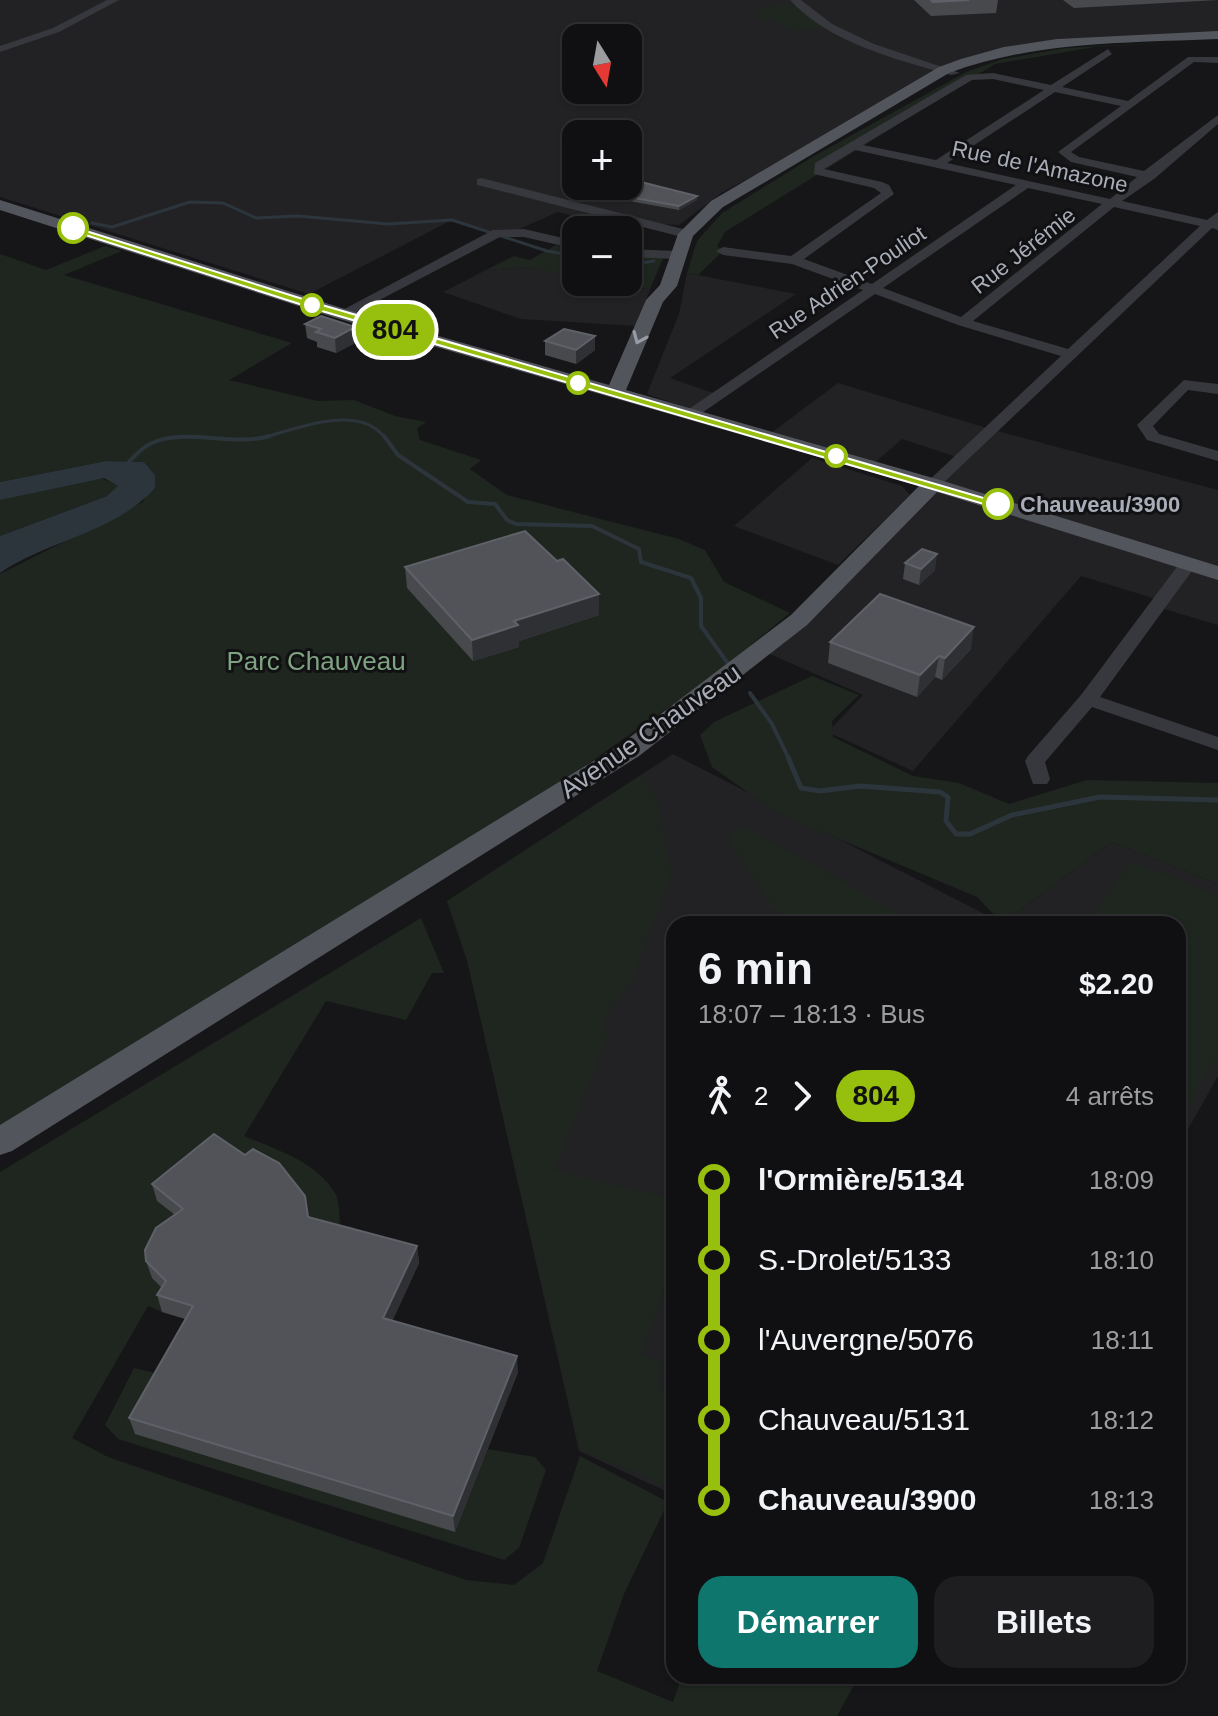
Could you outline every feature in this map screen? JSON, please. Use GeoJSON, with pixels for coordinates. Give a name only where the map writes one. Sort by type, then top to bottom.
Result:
{"type":"FeatureCollection","features":[{"type":"Feature","properties":{"kind":"main road"},"geometry":{"type":"LineString","coordinates":[[623,395],[671,301],[668,286],[676,255],[686,234],[717,204],[862,120],[896,106],[953,70],[1058,46],[1218,36]]}},
{"type":"Feature","properties":{"kind":"main road"},"geometry":{"type":"LineString","coordinates":[[0,205],[342,314],[933,484],[1218,573]]}},
{"type":"Feature","properties":{"kind":"main road","name":"Avenue Chauveau"},"geometry":{"type":"LineString","coordinates":[[0,1142],[630,750],[799,620],[933,484]]}},
{"type":"Feature","properties":{"kind":"street"},"geometry":{"type":"LineString","coordinates":[[0,49],[50,32],[114,0]]}},
{"type":"Feature","properties":{"kind":"street"},"geometry":{"type":"LineString","coordinates":[[795,0],[825,23],[861,40],[953,70]]}},
{"type":"Feature","properties":{"kind":"street"},"geometry":{"type":"LineString","coordinates":[[938,164],[1108,52]]}},
{"type":"Feature","properties":{"kind":"street"},"geometry":{"type":"LineString","coordinates":[[1150,176],[1075,160],[1064,152],[1196,58],[1218,60]]}},
{"type":"Feature","properties":{"kind":"street"},"geometry":{"type":"LineString","coordinates":[[794,260],[889,191],[878,185],[818,171],[819,166],[970,77],[979,75],[1129,104]]}},
{"type":"Feature","properties":{"kind":"street","name":"Rue Jérémie"},"geometry":{"type":"LineString","coordinates":[[963,322],[1150,176],[1218,118]]}},
{"type":"Feature","properties":{"kind":"street","name":"Rue de l'Amazone"},"geometry":{"type":"LineString","coordinates":[[854,146],[1215,222]]}},
{"type":"Feature","properties":{"kind":"street"},"geometry":{"type":"LineString","coordinates":[[481,182],[686,234]]}},
{"type":"Feature","properties":{"kind":"street","name":"Rue Adrien-Pouliot"},"geometry":{"type":"LineString","coordinates":[[691,414],[875,291],[1026,184]]}},
{"type":"Feature","properties":{"kind":"street","name":"Avenue Chauveau"},"geometry":{"type":"LineString","coordinates":[[933,484],[1215,222]]}},
{"type":"Feature","properties":{"kind":"street"},"geometry":{"type":"LineString","coordinates":[[342,314],[494,234],[524,233],[562,242]]}},
{"type":"Feature","properties":{"kind":"street"},"geometry":{"type":"LineString","coordinates":[[723,251],[794,260],[963,322],[1070,354]]}},
{"type":"Feature","properties":{"kind":"street"},"geometry":{"type":"LineString","coordinates":[[642,254],[676,255]]}},
{"type":"Feature","properties":{"kind":"street"},"geometry":{"type":"LineString","coordinates":[[1218,389],[1184,385],[1145,425],[1153,437],[1218,456]]}},
{"type":"Feature","properties":{"kind":"street"},"geometry":{"type":"LineString","coordinates":[[1040,779],[1035,761],[1088,699],[1188,564]]}},
{"type":"Feature","properties":{"kind":"street"},"geometry":{"type":"LineString","coordinates":[[1088,699],[1218,744]]}},
{"type":"Feature","properties":{"kind":"shaded area"},"geometry":{"type":"Polygon","coordinates":[[[0,0],[1218,0],[1218,32],[1059,39],[987,52],[723,192],[679,225],[642,223],[642,216],[573,216],[558,212],[517,230],[498,233],[452,220],[309,294],[0,197],[0,0]]]}},
{"type":"Feature","properties":{"kind":"shaded area"},"geometry":{"type":"Polygon","coordinates":[[[529,267],[562,274],[562,296],[642,296],[642,288],[650,289],[637,326],[521,319],[443,292],[486,270],[529,267]]]}},
{"type":"Feature","properties":{"kind":"shaded area"},"geometry":{"type":"Polygon","coordinates":[[[687,273],[796,294],[670,378],[716,394],[692,410],[647,394],[679,314],[687,273]]]}},
{"type":"Feature","properties":{"kind":"shaded area"},"geometry":{"type":"Polygon","coordinates":[[[838,383],[990,429],[1218,490],[1218,625],[1154,606],[1159,600],[1081,576],[913,771],[828,732],[863,695],[763,651],[960,458],[902,439],[871,466],[767,436],[838,383]]]}},
{"type":"Feature","properties":{"kind":"shaded area"},"geometry":{"type":"Polygon","coordinates":[[[812,458],[902,486],[910,495],[838,565],[734,526],[812,458]]]}},
{"type":"Feature","properties":{"kind":"shaded area"},"geometry":{"type":"Polygon","coordinates":[[[106,461],[144,462],[155,475],[155,488],[121,516],[0,573],[0,536],[107,496],[118,486],[104,478],[0,500],[0,482],[106,461]]]}},
{"type":"Feature","properties":{"kind":"shaded area"},"geometry":{"type":"Polygon","coordinates":[[[673,754],[988,916],[666,916],[666,1491],[579,1451],[467,960],[447,901],[673,754]]]}},
{"type":"Feature","properties":{"kind":"shaded area"},"geometry":{"type":"Polygon","coordinates":[[[1112,842],[1218,884],[1218,1076],[1186,1133],[1186,916],[1012,916],[1112,842]]]}},
{"type":"Feature","properties":{"kind":"green space"},"geometry":{"type":"Polygon","coordinates":[[[791,4],[825,28],[787,32],[790,30],[775,21],[756,18],[759,13],[753,8],[791,4]]]}},
{"type":"Feature","properties":{"kind":"green space"},"geometry":{"type":"Polygon","coordinates":[[[1218,40],[1095,47],[995,64],[725,232],[717,246],[723,251],[698,275],[687,273],[697,241],[722,213],[814,156],[966,72],[1003,59],[1065,48],[1218,40]]]}},
{"type":"Feature","properties":{"kind":"green space"},"geometry":{"type":"Polygon","coordinates":[[[556,245],[562,246],[562,275],[529,267],[486,270],[514,256],[530,260],[556,245]]]}},
{"type":"Feature","properties":{"kind":"green space","name":"Parc Chauveau"},"geometry":{"type":"Polygon","coordinates":[[[105,246],[122,251],[64,275],[292,343],[229,380],[318,401],[354,400],[395,416],[426,422],[417,428],[420,440],[481,460],[470,469],[507,495],[679,539],[705,550],[724,582],[790,613],[713,676],[505,822],[0,1129],[0,574],[143,502],[155,475],[144,462],[106,461],[0,482],[0,254],[46,270],[105,246]]]}},
{"type":"Feature","properties":{"kind":"green space"},"geometry":{"type":"Polygon","coordinates":[[[642,255],[664,256],[650,289],[642,288],[642,255]]]}},
{"type":"Feature","properties":{"kind":"green space"},"geometry":{"type":"Polygon","coordinates":[[[99,477],[119,486],[107,496],[0,536],[0,500],[99,477]]]}},
{"type":"Feature","properties":{"kind":"green space"},"geometry":{"type":"Polygon","coordinates":[[[812,676],[859,695],[832,721],[833,737],[913,776],[959,783],[1009,804],[1087,780],[1218,783],[1218,884],[1112,842],[1012,916],[995,916],[977,897],[779,814],[712,767],[700,735],[714,722],[812,676]]]}},
{"type":"Feature","properties":{"kind":"green space"},"geometry":{"type":"Polygon","coordinates":[[[640,776],[657,799],[672,874],[629,988],[627,985],[602,1024],[608,1035],[554,1170],[666,1197],[666,1285],[641,1355],[664,1362],[657,1384],[666,1387],[666,1487],[580,1449],[467,960],[447,901],[640,776]]]}},
{"type":"Feature","properties":{"kind":"green space"},"geometry":{"type":"Polygon","coordinates":[[[744,827],[754,831],[903,916],[781,916],[729,841],[730,831],[744,827]]]}},
{"type":"Feature","properties":{"kind":"green space"},"geometry":{"type":"Polygon","coordinates":[[[1132,861],[1218,896],[1218,1055],[1186,1110],[1186,916],[1093,916],[1132,861]]]}},
{"type":"Feature","properties":{"kind":"green space"},"geometry":{"type":"Polygon","coordinates":[[[421,918],[444,973],[432,973],[406,1020],[326,1001],[244,1136],[294,1158],[327,1182],[337,1196],[340,1225],[353,1227],[347,1243],[158,1201],[188,1226],[164,1290],[162,1312],[148,1306],[72,1438],[108,1457],[466,1580],[514,1585],[543,1563],[580,1456],[666,1501],[624,1594],[597,1671],[673,1702],[679,1684],[855,1684],[837,1716],[0,1716],[0,1172],[421,918]]]}},
{"type":"Feature","properties":{"kind":"green space"},"geometry":{"type":"Polygon","coordinates":[[[173,1340],[186,1343],[455,1532],[488,1449],[535,1457],[546,1470],[519,1548],[504,1560],[118,1439],[105,1425],[134,1368],[155,1373],[173,1340]]]}},
{"type":"Feature","properties":{"kind":"building"},"geometry":{"type":"Polygon","coordinates":[[[642,182],[697,196],[679,206],[642,199],[642,182]]]}},
{"type":"Feature","properties":{"kind":"building"},"geometry":{"type":"Polygon","coordinates":[[[321,316],[355,327],[335,338],[316,332],[321,329],[305,324],[321,316]]]}},
{"type":"Feature","properties":{"kind":"building"},"geometry":{"type":"Polygon","coordinates":[[[564,329],[595,336],[576,350],[545,341],[564,329]]]}},
{"type":"Feature","properties":{"kind":"building"},"geometry":{"type":"Polygon","coordinates":[[[525,531],[557,561],[563,559],[599,594],[514,621],[518,625],[472,640],[405,567],[525,531]]]}},
{"type":"Feature","properties":{"kind":"building"},"geometry":{"type":"Polygon","coordinates":[[[922,549],[937,554],[921,569],[905,563],[922,549]]]}},
{"type":"Feature","properties":{"kind":"building"},"geometry":{"type":"Polygon","coordinates":[[[880,594],[974,627],[945,658],[939,656],[920,675],[830,642],[880,594]]]}},
{"type":"Feature","properties":{"kind":"building"},"geometry":{"type":"Polygon","coordinates":[[[214,1134],[245,1155],[253,1149],[279,1163],[305,1196],[308,1217],[417,1246],[383,1318],[517,1356],[453,1516],[129,1418],[193,1306],[157,1295],[166,1281],[146,1261],[145,1250],[156,1228],[183,1209],[152,1184],[214,1134]]]}},
{"type":"Feature","properties":{"kind":"waterway"},"geometry":{"type":"LineString","coordinates":[[92,223],[112,227],[190,202],[223,203],[256,218],[298,216],[388,224],[452,220],[562,254]]}},
{"type":"Feature","properties":{"kind":"waterway"},"geometry":{"type":"LineString","coordinates":[[642,263],[654,261]]}},
{"type":"Feature","properties":{"kind":"waterway"},"geometry":{"type":"LineString","coordinates":[[269,436],[310,424],[344,420],[374,428],[385,438]]}},
{"type":"Feature","properties":{"kind":"waterway"},"geometry":{"type":"LineString","coordinates":[[126,465],[143,448],[163,439],[240,440],[269,436]]}},
{"type":"Feature","properties":{"kind":"waterway"},"geometry":{"type":"LineString","coordinates":[[263,438],[269,436]]}},
{"type":"Feature","properties":{"kind":"waterway"},"geometry":{"type":"LineString","coordinates":[[384,436],[398,455],[468,502],[495,504],[507,520],[516,524],[592,526],[639,549],[641,562],[691,578],[701,598],[701,626],[729,665]]}},
{"type":"Feature","properties":{"kind":"waterway"},"geometry":{"type":"LineString","coordinates":[[750,693],[772,724],[789,759]]}},
{"type":"Feature","properties":{"kind":"waterway"},"geometry":{"type":"LineString","coordinates":[[788,757],[801,788],[820,791],[860,786],[940,792],[948,797],[946,821],[956,834],[970,834],[1012,815],[1100,797],[1218,800]]}},
{"type":"Feature","properties":{"kind":"bus line","name":"804"},"geometry":{"type":"LineString","coordinates":[[73,228],[319,307],[998,504]]}},
{"type":"Feature","properties":{"kind":"place","name":"Chauveau/3900"},"geometry":{"type":"Point","coordinates":[998,504]}}]}
